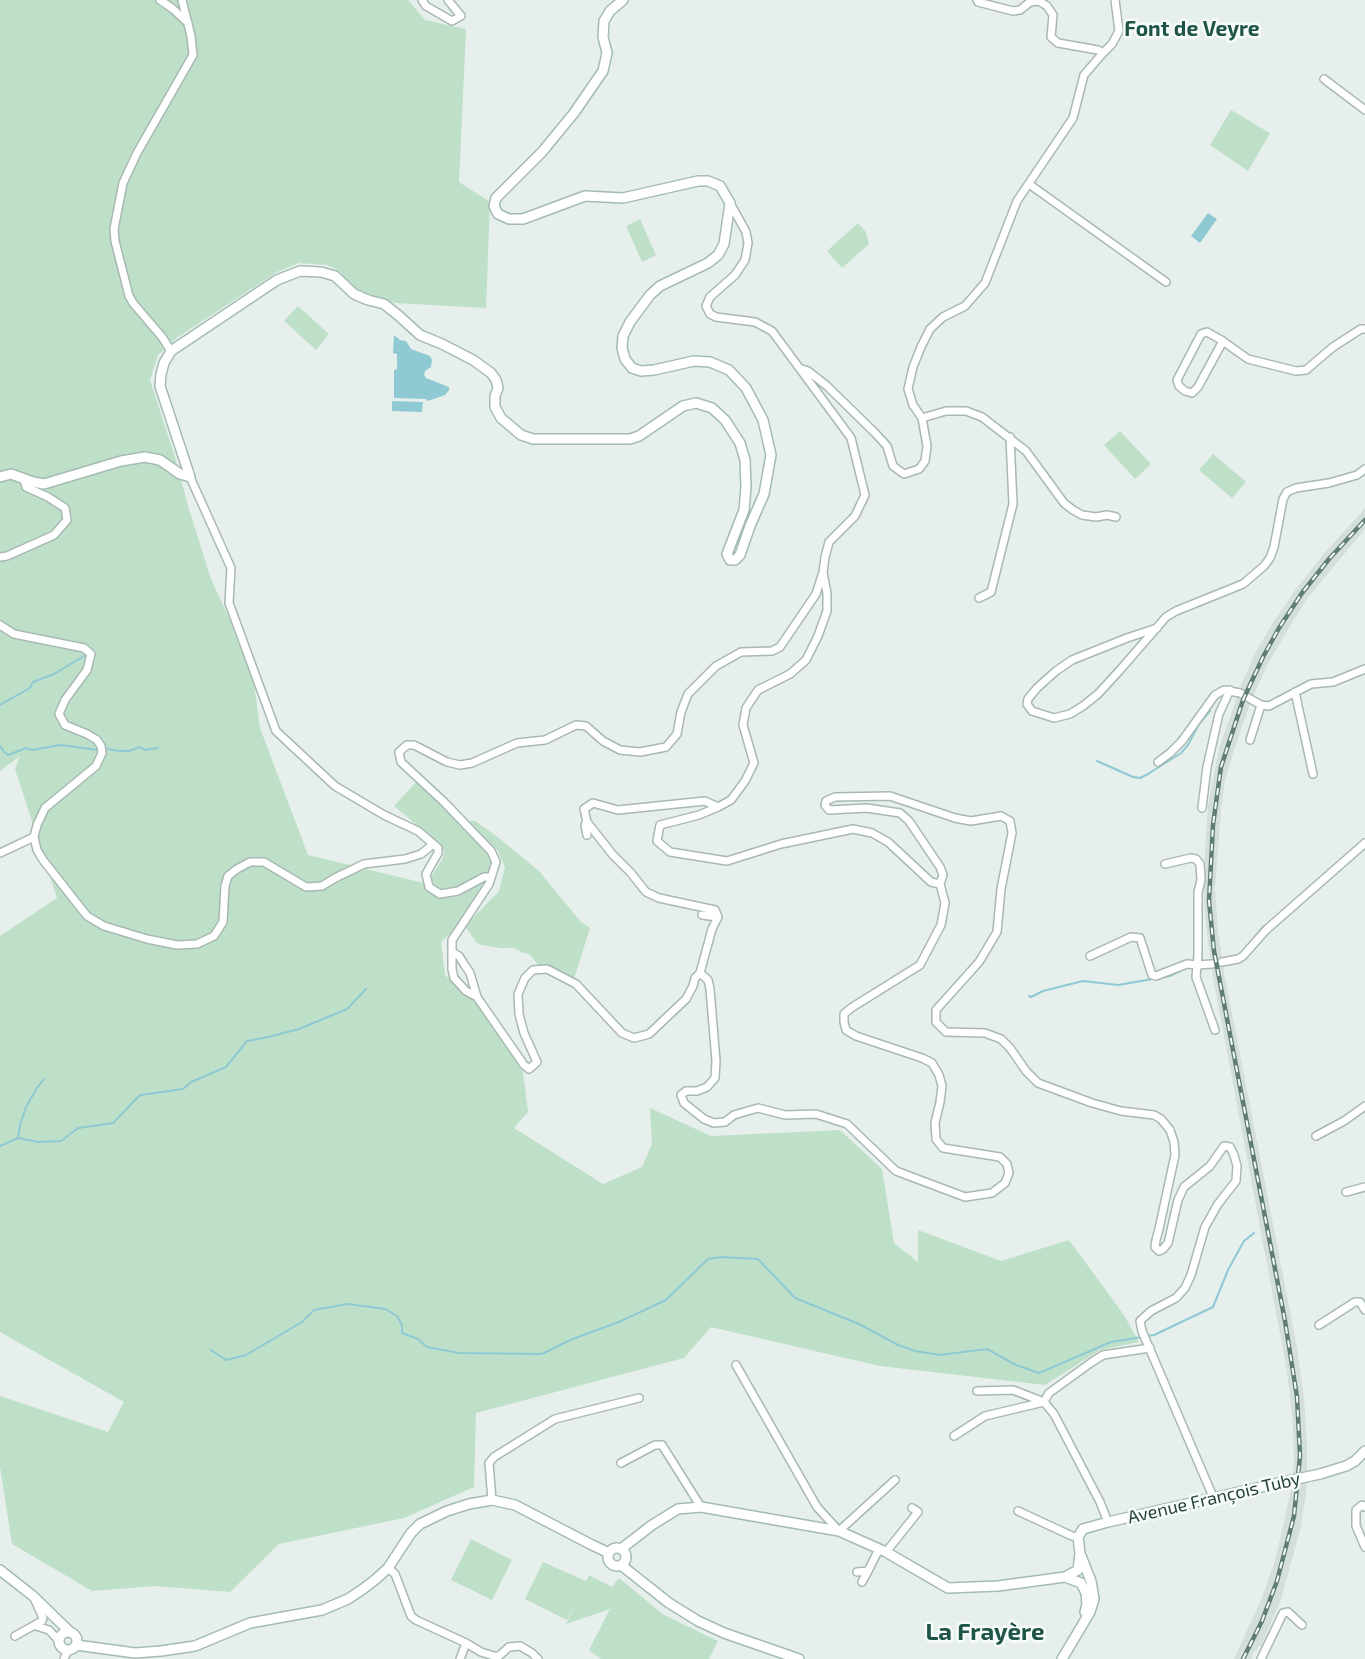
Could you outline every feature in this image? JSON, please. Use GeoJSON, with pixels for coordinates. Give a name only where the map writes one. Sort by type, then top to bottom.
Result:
{"type":"FeatureCollection","features":[{"type":"Feature","properties":{"kind":"street"},"geometry":{"type":"LineString","coordinates":[[160,0],[188,23]]}},
{"type":"Feature","properties":{"kind":"street"},"geometry":{"type":"LineString","coordinates":[[171,351],[129,296],[114,229],[123,183],[137,153],[193,55],[182,0]]}},
{"type":"Feature","properties":{"kind":"street"},"geometry":{"type":"LineString","coordinates":[[422,0],[426,6],[452,21],[461,16],[448,0]]}},
{"type":"Feature","properties":{"kind":"street"},"geometry":{"type":"LineString","coordinates":[[477,996],[466,991],[454,978],[452,940],[483,895],[496,862],[491,851],[401,762],[399,752],[407,745],[414,745],[447,762],[460,765],[472,763],[517,742],[545,740],[576,725],[586,726],[603,741],[620,750],[640,752],[666,747],[677,734],[681,712],[688,694],[717,666],[741,652],[772,651],[780,647],[816,594],[829,542],[855,516],[865,495],[851,438],[772,331],[755,322],[716,317],[710,314],[706,306],[710,297],[735,275],[745,260],[748,243],[746,232],[720,186],[698,181],[623,198],[585,196],[523,219],[509,219],[498,214],[494,206],[496,198],[542,152],[574,113],[603,71],[607,53],[603,37],[604,21],[610,11],[623,0]]}},
{"type":"Feature","properties":{"kind":"street"},"geometry":{"type":"LineString","coordinates":[[977,0],[1013,11],[1020,10],[1030,2],[1039,1],[1047,6],[1053,15],[1052,37],[1058,43],[1104,53]]}},
{"type":"Feature","properties":{"kind":"street"},"geometry":{"type":"LineString","coordinates":[[800,368],[808,371],[827,386],[875,433],[887,446],[893,466],[904,474],[919,469],[925,461],[927,446],[922,418],[913,405],[908,389],[921,347],[930,329],[943,317],[965,306],[985,283],[1017,201],[1073,118],[1084,75],[1112,44],[1119,31],[1115,0]]}},
{"type":"Feature","properties":{"kind":"street"},"geometry":{"type":"LineString","coordinates":[[1324,80],[1365,110]]}},
{"type":"Feature","properties":{"kind":"street"},"geometry":{"type":"LineString","coordinates":[[1029,184],[1166,282]]}},
{"type":"Feature","properties":{"kind":"street"},"geometry":{"type":"LineString","coordinates":[[492,877],[484,877],[458,891],[440,894],[429,886],[426,874],[438,853],[438,848],[418,831],[384,815],[335,786],[276,731],[229,603],[231,568],[190,477],[160,386],[164,363],[171,351],[277,280],[300,271],[321,272],[335,276],[354,294],[384,304],[420,335],[473,360],[491,373],[498,388],[495,407],[501,417],[521,435],[533,439],[630,439],[639,436],[683,406],[696,403],[711,408],[725,420],[740,443],[744,460],[746,486],[744,510],[727,554],[730,560],[735,560],[740,555],[764,494],[771,455],[763,420],[746,388],[729,370],[710,362],[694,361],[641,371],[632,368],[625,359],[622,348],[623,336],[630,322],[650,295],[660,286],[708,263],[718,255],[724,244],[730,203]]}},
{"type":"Feature","properties":{"kind":"street"},"geometry":{"type":"LineString","coordinates":[[1223,341],[1198,387],[1192,393],[1179,386],[1177,380],[1201,334],[1207,332],[1223,341],[1248,359],[1296,371],[1306,369],[1333,346],[1361,329],[1365,329]]}},
{"type":"Feature","properties":{"kind":"street"},"geometry":{"type":"LineString","coordinates":[[922,418],[946,411],[966,411],[982,417],[1026,451],[1064,502],[1073,510],[1082,515],[1116,517]]}},
{"type":"Feature","properties":{"kind":"street"},"geometry":{"type":"LineString","coordinates":[[979,598],[992,592],[1013,504],[1010,437]]}},
{"type":"Feature","properties":{"kind":"street"},"geometry":{"type":"LineString","coordinates":[[0,477],[11,474],[44,484],[121,460],[145,457],[160,460],[180,474],[190,477]]}},
{"type":"Feature","properties":{"kind":"street"},"geometry":{"type":"LineString","coordinates":[[1157,628],[1072,660],[1037,688],[1028,699],[1027,704],[1032,711],[1054,718],[1070,714],[1083,706],[1098,694],[1167,617],[1176,611],[1243,584],[1264,566],[1274,547],[1283,499],[1287,492],[1357,475],[1365,469]]}},
{"type":"Feature","properties":{"kind":"street"},"geometry":{"type":"LineString","coordinates":[[0,557],[54,535],[67,520],[65,508],[48,496],[26,487],[24,479]]}},
{"type":"Feature","properties":{"kind":"street"},"geometry":{"type":"LineString","coordinates":[[823,573],[827,593],[827,611],[806,660],[790,674],[758,690],[746,708],[743,725],[754,763],[745,781],[731,800],[718,807],[699,815],[660,825],[657,841],[670,852],[727,861],[782,844],[853,829],[872,833],[888,842],[931,882],[940,884]]}},
{"type":"Feature","properties":{"kind":"street"},"geometry":{"type":"LineString","coordinates":[[0,625],[14,634],[84,648],[91,654],[87,670],[65,700],[59,714],[65,725],[97,740],[102,753],[96,766],[45,808],[34,837],[37,850],[43,860],[87,916],[104,926],[177,945],[197,944],[214,936],[223,922],[225,886],[228,876],[250,862],[264,862],[306,887],[322,886],[364,864],[405,859],[421,854],[433,844]]}},
{"type":"Feature","properties":{"kind":"street"},"geometry":{"type":"LineString","coordinates":[[1158,762],[1182,741],[1215,695],[1224,690],[1230,690],[1261,705],[1269,706],[1311,684],[1333,682],[1365,669]]}},
{"type":"Feature","properties":{"kind":"street"},"geometry":{"type":"LineString","coordinates":[[1202,808],[1207,767],[1219,714],[1230,690]]}},
{"type":"Feature","properties":{"kind":"street"},"geometry":{"type":"LineString","coordinates":[[1295,692],[1313,774]]}},
{"type":"Feature","properties":{"kind":"street"},"geometry":{"type":"LineString","coordinates":[[1250,740],[1261,705]]}},
{"type":"Feature","properties":{"kind":"street"},"geometry":{"type":"LineString","coordinates":[[700,973],[708,980],[710,989],[716,1061],[715,1078],[707,1087],[697,1091],[686,1091],[681,1095],[684,1103],[704,1119],[714,1123],[725,1122],[734,1115],[758,1108],[785,1115],[816,1114],[848,1124],[896,1171],[965,1197],[992,1193],[1005,1183],[1009,1173],[1007,1164],[1000,1157],[943,1148],[936,1138],[935,1123],[942,1086],[932,1063],[856,1036],[846,1030],[844,1022],[844,1014],[851,1008],[920,965],[941,925],[945,903],[940,884],[943,875],[940,867],[909,821],[900,813],[867,808],[829,810],[825,805],[826,801],[835,797],[890,796],[955,818],[971,821],[1001,816],[1010,821],[1012,833],[1001,889],[997,932],[979,962],[936,1010],[936,1023],[946,1032],[985,1033],[1001,1039],[1038,1083],[1092,1103],[1121,1111],[1154,1115],[1161,1119],[1170,1130],[1174,1155],[1155,1240],[1155,1247],[1159,1251],[1168,1243],[1178,1200],[1184,1187],[1210,1166],[1224,1146],[1230,1147],[1237,1166],[1236,1181],[1218,1204],[1205,1227],[1185,1288],[1176,1298],[1151,1311],[1140,1322],[1146,1341],[1214,1498]]}},
{"type":"Feature","properties":{"kind":"street"},"geometry":{"type":"LineString","coordinates":[[452,952],[459,956],[470,973],[477,996],[529,1069],[537,1062],[524,1033],[519,1014],[518,994],[525,978],[533,970],[547,969],[576,984],[622,1032],[634,1038],[649,1034],[686,999],[695,978],[700,973],[712,929],[718,917],[715,909],[659,898],[646,892],[587,822],[584,809],[593,803],[618,810],[705,801],[718,807]]}},
{"type":"Feature","properties":{"kind":"street"},"geometry":{"type":"LineString","coordinates":[[587,822],[585,825],[587,835]]}},
{"type":"Feature","properties":{"kind":"street"},"geometry":{"type":"LineString","coordinates":[[0,853],[34,837]]}},
{"type":"Feature","properties":{"kind":"street"},"geometry":{"type":"LineString","coordinates":[[1222,962],[1243,956],[1266,930],[1365,843]]}},
{"type":"Feature","properties":{"kind":"street"},"geometry":{"type":"LineString","coordinates":[[1166,864],[1191,858],[1196,859],[1200,864],[1196,977],[1215,1029]]}},
{"type":"Feature","properties":{"kind":"street"},"geometry":{"type":"LineString","coordinates":[[702,915],[718,917]]}},
{"type":"Feature","properties":{"kind":"street"},"geometry":{"type":"LineString","coordinates":[[703,924],[712,929]]}},
{"type":"Feature","properties":{"kind":"street"},"geometry":{"type":"LineString","coordinates":[[1090,956],[1131,937],[1140,938],[1152,975],[1156,976],[1187,964],[1212,964]]}},
{"type":"Feature","properties":{"kind":"street"},"geometry":{"type":"LineString","coordinates":[[1316,1136],[1344,1122],[1365,1106]]}},
{"type":"Feature","properties":{"kind":"street"},"geometry":{"type":"LineString","coordinates":[[1346,1192],[1365,1187]]}},
{"type":"Feature","properties":{"kind":"street"},"geometry":{"type":"LineString","coordinates":[[1319,1325],[1355,1302],[1360,1302],[1365,1310]]}},
{"type":"Feature","properties":{"kind":"street"},"geometry":{"type":"LineString","coordinates":[[954,1436],[985,1416],[1044,1402],[1049,1393],[1103,1355],[1150,1348]]}},
{"type":"Feature","properties":{"kind":"street"},"geometry":{"type":"LineString","coordinates":[[736,1365],[817,1507],[839,1531]]}},
{"type":"Feature","properties":{"kind":"street"},"geometry":{"type":"LineString","coordinates":[[977,1391],[1012,1390],[1044,1402],[1054,1414],[1108,1522]]}},
{"type":"Feature","properties":{"kind":"street"},"geometry":{"type":"LineString","coordinates":[[492,1500],[489,1463],[494,1457],[555,1419],[639,1398]]}},
{"type":"Feature","properties":{"kind":"street"},"geometry":{"type":"LineString","coordinates":[[621,1462],[662,1445],[701,1507]]}},
{"type":"Feature","properties":{"kind":"street","name":"Avenue François Tuby"},"geometry":{"type":"LineString","coordinates":[[1078,1537],[1083,1529],[1108,1522],[1320,1474],[1346,1466],[1365,1451]]}},
{"type":"Feature","properties":{"kind":"street"},"geometry":{"type":"LineString","coordinates":[[839,1531],[895,1480]]}},
{"type":"Feature","properties":{"kind":"street"},"geometry":{"type":"LineString","coordinates":[[33,1625],[46,1629],[68,1643],[111,1650],[135,1653],[195,1646],[250,1623],[322,1610],[342,1602],[363,1590],[388,1568],[411,1533],[420,1524],[447,1511],[492,1500],[515,1505],[609,1553]]}},
{"type":"Feature","properties":{"kind":"street"},"geometry":{"type":"LineString","coordinates":[[1365,1507],[1362,1505],[1356,1510],[1356,1526],[1365,1548]]}},
{"type":"Feature","properties":{"kind":"street"},"geometry":{"type":"LineString","coordinates":[[609,1553],[616,1549],[621,1550],[652,1525],[678,1509],[701,1507],[839,1531],[882,1550],[948,1588],[998,1586],[1065,1577],[1078,1570],[1080,1553],[1078,1537],[1018,1511]]}},
{"type":"Feature","properties":{"kind":"street"},"geometry":{"type":"LineString","coordinates":[[862,1582],[882,1550],[918,1512],[912,1508]]}},
{"type":"Feature","properties":{"kind":"street"},"geometry":{"type":"LineString","coordinates":[[621,1550],[625,1558],[621,1565]]}},
{"type":"Feature","properties":{"kind":"street"},"geometry":{"type":"LineString","coordinates":[[609,1553],[610,1562],[616,1566],[621,1565],[669,1603],[698,1621],[799,1659]]}},
{"type":"Feature","properties":{"kind":"street"},"geometry":{"type":"LineString","coordinates":[[1066,1657],[1090,1612],[1094,1599],[1089,1576],[1080,1553]]}},
{"type":"Feature","properties":{"kind":"street"},"geometry":{"type":"LineString","coordinates":[[388,1568],[395,1574],[411,1616],[416,1620],[481,1652],[499,1656],[509,1647],[520,1646],[538,1659]]}},
{"type":"Feature","properties":{"kind":"street"},"geometry":{"type":"LineString","coordinates":[[0,1570],[10,1576],[45,1608],[68,1643]]}},
{"type":"Feature","properties":{"kind":"street"},"geometry":{"type":"LineString","coordinates":[[857,1572],[868,1571]]}},
{"type":"Feature","properties":{"kind":"street"},"geometry":{"type":"LineString","coordinates":[[1065,1577],[1081,1583],[1086,1593],[1087,1604],[1081,1626]]}},
{"type":"Feature","properties":{"kind":"street"},"geometry":{"type":"LineString","coordinates":[[15,1636],[39,1624],[43,1618],[33,1596]]}},
{"type":"Feature","properties":{"kind":"street"},"geometry":{"type":"LineString","coordinates":[[1261,1659],[1282,1613],[1288,1612],[1302,1625]]}},
{"type":"Feature","properties":{"kind":"street"},"geometry":{"type":"LineString","coordinates":[[460,1659],[466,1643]]}},
{"type":"Feature","properties":{"kind":"shaded area"},"geometry":{"type":"Polygon","coordinates":[[[1365,508],[1365,529],[1306,600],[1267,665],[1236,744],[1225,780],[1221,811],[1215,889],[1218,931],[1296,1342],[1304,1397],[1307,1447],[1307,1485],[1301,1526],[1281,1600],[1261,1646],[1255,1650],[1252,1659],[1234,1659],[1261,1600],[1275,1561],[1291,1490],[1294,1462],[1293,1428],[1285,1360],[1207,935],[1204,867],[1208,806],[1219,748],[1256,651],[1296,589],[1365,508]]]}},
{"type":"Feature","properties":{"kind":"green space"},"geometry":{"type":"Polygon","coordinates":[[[0,0],[408,0],[425,20],[466,29],[459,182],[490,202],[486,308],[395,303],[358,290],[339,271],[327,265],[299,263],[277,272],[178,337],[158,355],[150,380],[211,579],[252,668],[260,728],[308,855],[432,885],[434,895],[447,898],[460,896],[480,883],[484,885],[478,898],[468,908],[454,930],[441,942],[445,975],[480,1007],[523,1072],[528,1112],[514,1128],[603,1184],[642,1167],[652,1144],[650,1108],[711,1136],[840,1130],[882,1169],[894,1243],[918,1262],[918,1230],[1001,1261],[1069,1240],[1124,1315],[1139,1342],[1100,1350],[1045,1385],[880,1366],[711,1327],[684,1358],[476,1413],[474,1487],[404,1518],[279,1544],[230,1592],[155,1586],[92,1591],[12,1544],[0,1467],[0,1396],[108,1432],[124,1402],[0,1332],[0,936],[57,898],[15,769],[20,756],[0,771],[0,0]]]}},
{"type":"Feature","properties":{"kind":"green space"},"geometry":{"type":"Polygon","coordinates":[[[1231,110],[1270,133],[1248,171],[1210,145],[1231,110]]]}},
{"type":"Feature","properties":{"kind":"green space"},"geometry":{"type":"Polygon","coordinates":[[[640,219],[656,255],[642,262],[626,226],[640,219]]]}},
{"type":"Feature","properties":{"kind":"green space"},"geometry":{"type":"Polygon","coordinates":[[[858,223],[866,232],[869,244],[842,268],[827,251],[858,223]]]}},
{"type":"Feature","properties":{"kind":"green space"},"geometry":{"type":"Polygon","coordinates":[[[298,306],[329,334],[316,350],[284,321],[298,306]]]}},
{"type":"Feature","properties":{"kind":"green space"},"geometry":{"type":"Polygon","coordinates":[[[1120,431],[1151,464],[1135,479],[1104,445],[1120,431]]]}},
{"type":"Feature","properties":{"kind":"green space"},"geometry":{"type":"Polygon","coordinates":[[[1213,454],[1246,482],[1232,498],[1199,470],[1213,454]]]}},
{"type":"Feature","properties":{"kind":"green space"},"geometry":{"type":"Polygon","coordinates":[[[416,782],[447,810],[492,857],[493,865],[488,872],[448,891],[440,890],[435,885],[431,877],[443,858],[444,851],[439,843],[394,806],[416,782]]]}},
{"type":"Feature","properties":{"kind":"green space"},"geometry":{"type":"Polygon","coordinates":[[[469,821],[475,821],[495,835],[539,871],[580,921],[590,928],[574,979],[550,967],[540,967],[529,954],[514,948],[481,945],[476,942],[465,926],[499,891],[505,867],[497,850],[469,821]]]}},
{"type":"Feature","properties":{"kind":"green space"},"geometry":{"type":"Polygon","coordinates":[[[471,1539],[512,1560],[492,1600],[451,1580],[471,1539]]]}},
{"type":"Feature","properties":{"kind":"green space"},"geometry":{"type":"Polygon","coordinates":[[[543,1562],[586,1581],[589,1575],[612,1587],[619,1578],[664,1615],[718,1641],[709,1659],[601,1659],[589,1650],[610,1609],[566,1624],[576,1602],[567,1620],[525,1599],[543,1562]]]}},
{"type":"Feature","properties":{"kind":"water"},"geometry":{"type":"Polygon","coordinates":[[[1208,213],[1217,219],[1200,243],[1191,236],[1208,213]]]}},
{"type":"Feature","properties":{"kind":"water"},"geometry":{"type":"Polygon","coordinates":[[[394,335],[406,341],[411,349],[430,356],[431,367],[425,371],[424,375],[426,378],[449,387],[445,395],[428,401],[426,399],[394,398],[394,370],[397,369],[397,354],[393,353],[394,335]]]}},
{"type":"Feature","properties":{"kind":"water"},"geometry":{"type":"Polygon","coordinates":[[[392,401],[423,402],[422,412],[392,411],[392,401]]]}},
{"type":"Feature","properties":{"kind":"waterway"},"geometry":{"type":"LineString","coordinates":[[0,705],[30,688],[33,682],[54,674],[84,656]]}},
{"type":"Feature","properties":{"kind":"waterway"},"geometry":{"type":"LineString","coordinates":[[1097,761],[1140,778],[1181,753],[1210,711]]}},
{"type":"Feature","properties":{"kind":"waterway"},"geometry":{"type":"LineString","coordinates":[[0,746],[8,755],[26,748],[32,750],[60,745],[98,750]]}},
{"type":"Feature","properties":{"kind":"waterway"},"geometry":{"type":"LineString","coordinates":[[108,749],[129,751],[140,747],[145,750],[158,748]]}},
{"type":"Feature","properties":{"kind":"waterway"},"geometry":{"type":"LineString","coordinates":[[1254,938],[1263,927],[1269,924]]}},
{"type":"Feature","properties":{"kind":"waterway"},"geometry":{"type":"LineString","coordinates":[[1029,996],[1083,981],[1118,985],[1170,976],[1180,971]]}},
{"type":"Feature","properties":{"kind":"waterway"},"geometry":{"type":"LineString","coordinates":[[0,1146],[18,1138],[38,1142],[61,1141],[78,1128],[113,1123],[140,1095],[183,1089],[191,1082],[226,1067],[247,1041],[299,1029],[347,1009],[366,989]]}},
{"type":"Feature","properties":{"kind":"waterway"},"geometry":{"type":"LineString","coordinates":[[18,1138],[26,1107],[44,1079]]}},
{"type":"Feature","properties":{"kind":"waterway"},"geometry":{"type":"LineString","coordinates":[[211,1350],[226,1360],[246,1355],[302,1322],[314,1310],[348,1304],[385,1309],[397,1316],[402,1325],[402,1333],[418,1339],[427,1347],[459,1353],[542,1354],[666,1300],[708,1259],[721,1257],[758,1259],[795,1298],[859,1324],[898,1345],[915,1351],[940,1355],[987,1349],[1016,1365],[1039,1373],[1111,1342],[1154,1335],[1213,1307],[1228,1270],[1244,1241],[1254,1233]]}},
{"type":"Feature","properties":{"kind":"railway"},"geometry":{"type":"LineString","coordinates":[[1243,1659],[1262,1621],[1277,1581],[1294,1516],[1300,1456],[1297,1397],[1285,1321],[1214,951],[1209,901],[1213,825],[1221,767],[1243,700],[1263,657],[1302,593],[1365,520]]}},
{"type":"Feature","properties":{"kind":"district","name":"Font de Veyre"},"geometry":{"type":"Point","coordinates":[1192,29]}},
{"type":"Feature","properties":{"kind":"district","name":"La Frayère"},"geometry":{"type":"Point","coordinates":[985,1632]}}]}
